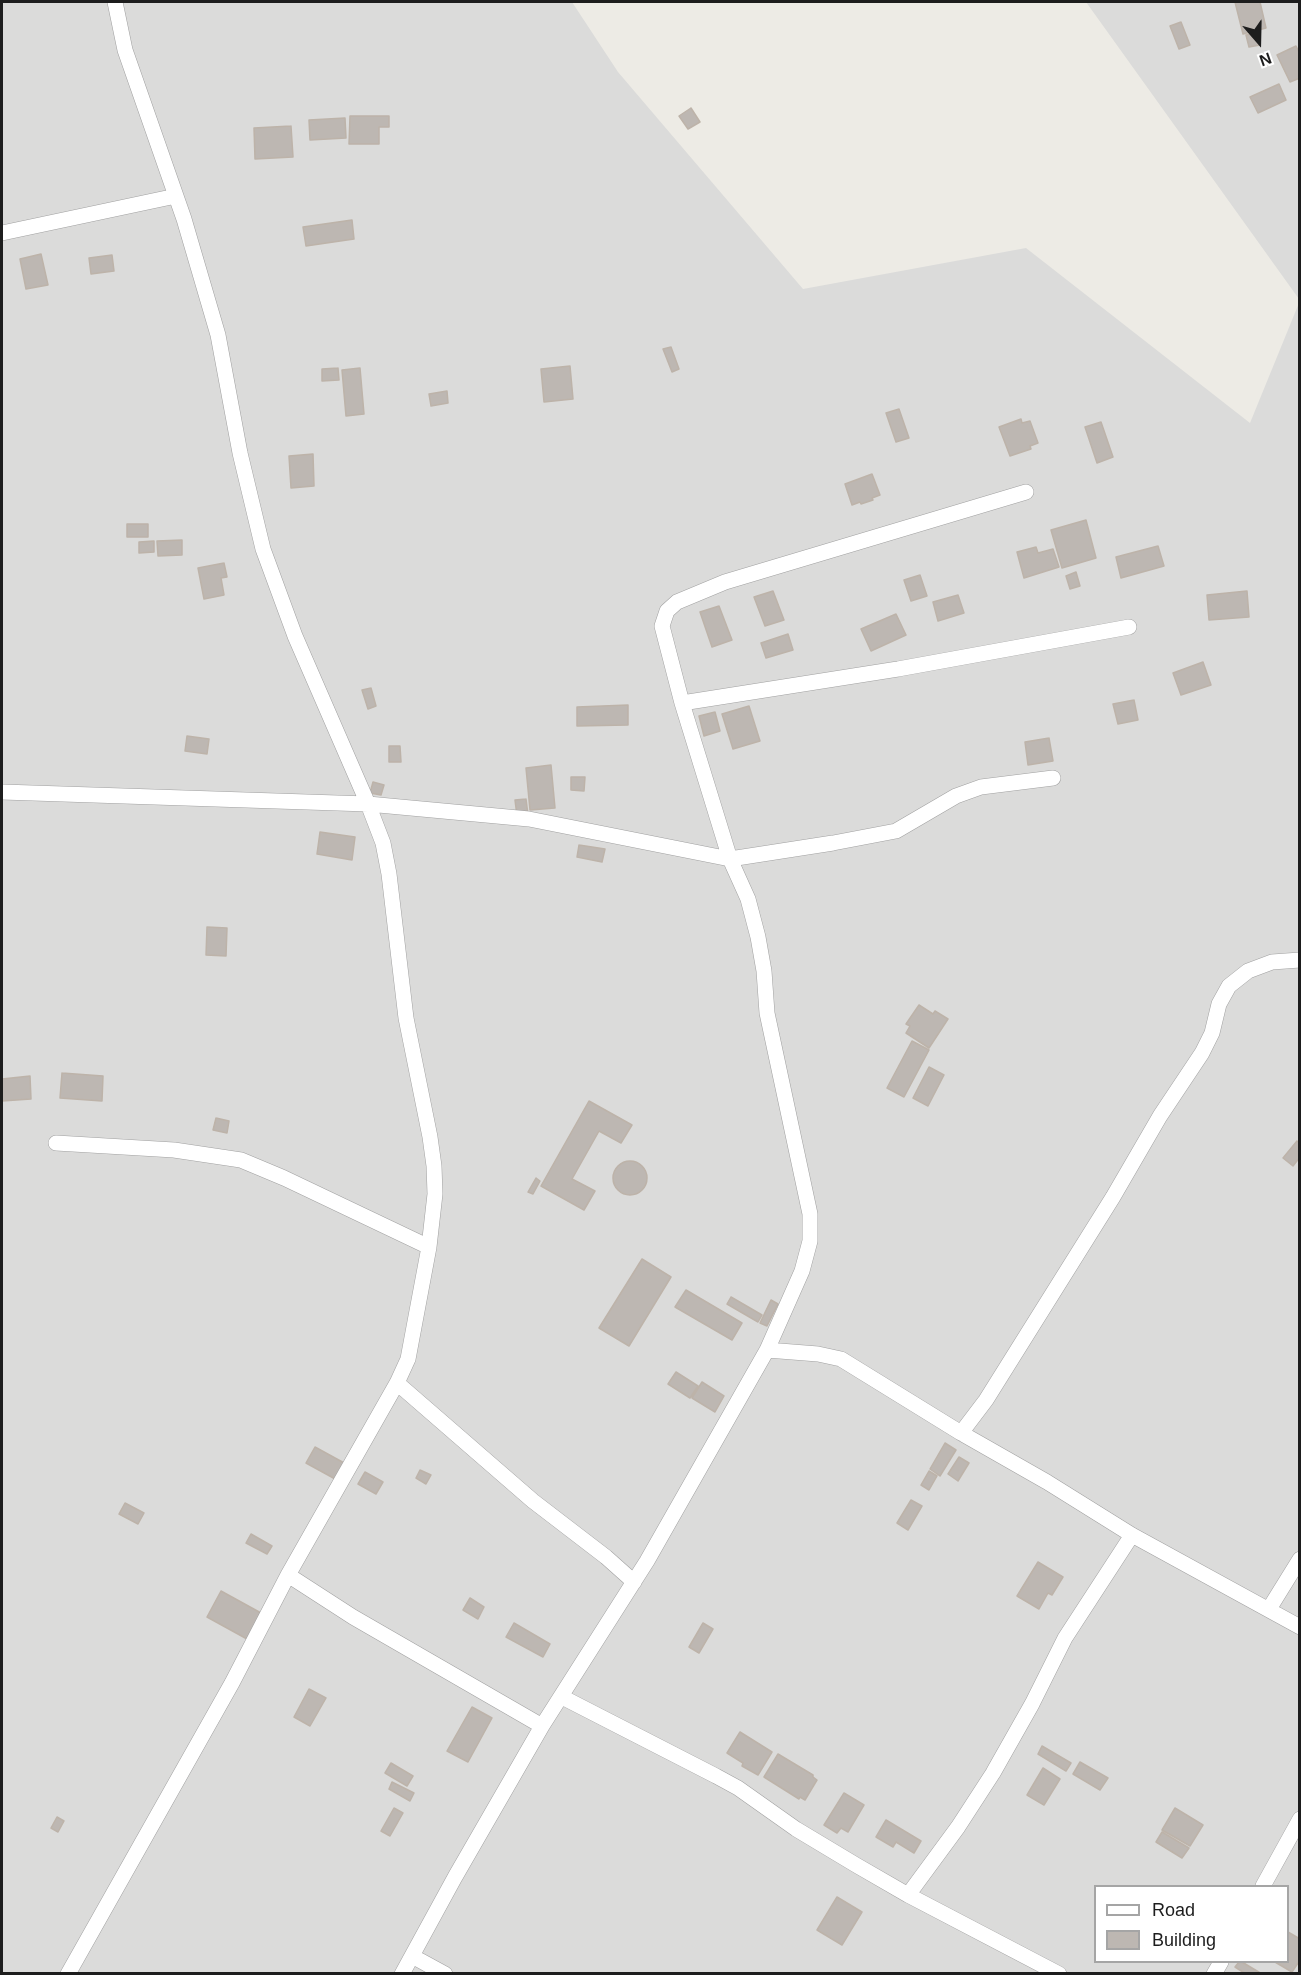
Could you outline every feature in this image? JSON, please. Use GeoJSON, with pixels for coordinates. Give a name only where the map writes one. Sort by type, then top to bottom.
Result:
{"type":"FeatureCollection","features":[{"type":"Feature","properties":{"kind":"street"},"geometry":{"type":"LineString","coordinates":[[68,1974],[232,1683],[288,1575],[397,1383],[408,1359],[429,1247],[435,1194],[434,1166],[406,1018],[383,843],[296,636],[263,549],[240,453],[218,335],[176,196],[125,50],[115,2]]}},
{"type":"Feature","properties":{"kind":"street"},"geometry":{"type":"LineString","coordinates":[[2,233],[176,196]]}},
{"type":"Feature","properties":{"kind":"street"},"geometry":{"type":"LineString","coordinates":[[402,1974],[542,1726],[634,1582],[767,1350],[802,1271],[810,1241],[810,1214],[767,1013],[764,971],[758,937],[748,899],[730,859],[682,704],[662,626],[668,611],[677,602],[725,582],[1026,492]]}},
{"type":"Feature","properties":{"kind":"street"},"geometry":{"type":"LineString","coordinates":[[682,704],[898,669],[1129,627]]}},
{"type":"Feature","properties":{"kind":"street"},"geometry":{"type":"LineString","coordinates":[[2,792],[368,804],[529,819],[730,859],[896,831],[956,796],[981,787],[1053,778]]}},
{"type":"Feature","properties":{"kind":"street"},"geometry":{"type":"LineString","coordinates":[[961,1433],[986,1400],[1113,1197],[1160,1116],[1202,1053],[1212,1033],[1219,1004],[1229,986],[1248,971],[1272,962],[1299,960]]}},
{"type":"Feature","properties":{"kind":"street"},"geometry":{"type":"LineString","coordinates":[[56,1143],[174,1150],[241,1160],[306,1188],[429,1247]]}},
{"type":"Feature","properties":{"kind":"street"},"geometry":{"type":"LineString","coordinates":[[767,1350],[818,1354],[841,1359],[1132,1535],[1299,1627]]}},
{"type":"Feature","properties":{"kind":"street"},"geometry":{"type":"LineString","coordinates":[[397,1383],[533,1501],[606,1557],[634,1582]]}},
{"type":"Feature","properties":{"kind":"street"},"geometry":{"type":"LineString","coordinates":[[908,1895],[958,1827],[993,1773],[1032,1704],[1065,1638],[1132,1535]]}},
{"type":"Feature","properties":{"kind":"street"},"geometry":{"type":"LineString","coordinates":[[1269,1610],[1299,1559]]}},
{"type":"Feature","properties":{"kind":"street"},"geometry":{"type":"LineString","coordinates":[[288,1575],[353,1617],[542,1726]]}},
{"type":"Feature","properties":{"kind":"street"},"geometry":{"type":"LineString","coordinates":[[562,1697],[724,1780],[796,1829],[908,1895],[1059,1974]]}},
{"type":"Feature","properties":{"kind":"street"},"geometry":{"type":"LineString","coordinates":[[1264,1885],[1299,1819]]}},
{"type":"Feature","properties":{"kind":"street"},"geometry":{"type":"LineString","coordinates":[[412,1956],[445,1974]]}},
{"type":"Feature","properties":{"kind":"shaded area"},"geometry":{"type":"Polygon","coordinates":[[[2,2],[572,2],[618,72],[803,289],[1026,248],[1250,423],[1299,303],[1299,1973],[2,1974],[2,2]]]}},
{"type":"Feature","properties":{"kind":"shaded area"},"geometry":{"type":"Polygon","coordinates":[[[1086,2],[1299,2],[1299,299],[1086,2]]]}},
{"type":"Feature","properties":{"kind":"building"},"geometry":{"type":"Polygon","coordinates":[[[1235,2],[1260,2],[1266,28],[1243,34],[1235,2]]]}},
{"type":"Feature","properties":{"kind":"building"},"geometry":{"type":"Polygon","coordinates":[[[1181,22],[1190,45],[1179,49],[1170,26],[1181,22]]]}},
{"type":"Feature","properties":{"kind":"building"},"geometry":{"type":"Polygon","coordinates":[[[1258,33],[1260,45],[1249,47],[1246,35],[1258,33]]]}},
{"type":"Feature","properties":{"kind":"building"},"geometry":{"type":"Polygon","coordinates":[[[1296,46],[1300,54],[1300,78],[1290,82],[1277,55],[1296,46]]]}},
{"type":"Feature","properties":{"kind":"building"},"geometry":{"type":"Polygon","coordinates":[[[1279,84],[1286,100],[1258,113],[1250,97],[1279,84]]]}},
{"type":"Feature","properties":{"kind":"building"},"geometry":{"type":"Polygon","coordinates":[[[691,108],[700,122],[688,129],[679,116],[691,108]]]}},
{"type":"Feature","properties":{"kind":"building"},"geometry":{"type":"Polygon","coordinates":[[[350,116],[389,116],[389,127],[379,127],[379,144],[349,144],[350,116]]]}},
{"type":"Feature","properties":{"kind":"building"},"geometry":{"type":"Polygon","coordinates":[[[345,118],[346,138],[310,140],[309,120],[345,118]]]}},
{"type":"Feature","properties":{"kind":"building"},"geometry":{"type":"Polygon","coordinates":[[[291,126],[293,157],[255,159],[254,128],[291,126]]]}},
{"type":"Feature","properties":{"kind":"building"},"geometry":{"type":"Polygon","coordinates":[[[352,220],[354,239],[306,246],[303,227],[352,220]]]}},
{"type":"Feature","properties":{"kind":"building"},"geometry":{"type":"Polygon","coordinates":[[[41,254],[48,285],[26,289],[20,259],[41,254]]]}},
{"type":"Feature","properties":{"kind":"building"},"geometry":{"type":"Polygon","coordinates":[[[112,255],[114,271],[91,274],[89,258],[112,255]]]}},
{"type":"Feature","properties":{"kind":"building"},"geometry":{"type":"Polygon","coordinates":[[[671,347],[679,369],[672,372],[663,349],[671,347]]]}},
{"type":"Feature","properties":{"kind":"building"},"geometry":{"type":"Polygon","coordinates":[[[570,366],[573,399],[544,402],[541,369],[570,366]]]}},
{"type":"Feature","properties":{"kind":"building"},"geometry":{"type":"Polygon","coordinates":[[[338,368],[339,380],[322,381],[322,369],[338,368]]]}},
{"type":"Feature","properties":{"kind":"building"},"geometry":{"type":"Polygon","coordinates":[[[360,368],[364,414],[346,416],[342,370],[360,368]]]}},
{"type":"Feature","properties":{"kind":"building"},"geometry":{"type":"Polygon","coordinates":[[[447,391],[448,403],[431,406],[429,394],[447,391]]]}},
{"type":"Feature","properties":{"kind":"building"},"geometry":{"type":"Polygon","coordinates":[[[899,409],[909,438],[896,442],[886,413],[899,409]]]}},
{"type":"Feature","properties":{"kind":"building"},"geometry":{"type":"Polygon","coordinates":[[[1021,419],[1022,423],[1030,421],[1038,443],[1030,446],[1031,449],[1010,456],[999,427],[1021,419]]]}},
{"type":"Feature","properties":{"kind":"building"},"geometry":{"type":"Polygon","coordinates":[[[1101,422],[1113,457],[1097,463],[1085,427],[1101,422]]]}},
{"type":"Feature","properties":{"kind":"building"},"geometry":{"type":"Polygon","coordinates":[[[313,454],[314,486],[291,488],[289,456],[313,454]]]}},
{"type":"Feature","properties":{"kind":"building"},"geometry":{"type":"Polygon","coordinates":[[[872,474],[880,495],[872,498],[873,500],[852,505],[845,484],[872,474]]]}},
{"type":"Feature","properties":{"kind":"building"},"geometry":{"type":"Polygon","coordinates":[[[1086,520],[1096,558],[1062,568],[1051,530],[1086,520]]]}},
{"type":"Feature","properties":{"kind":"building"},"geometry":{"type":"Polygon","coordinates":[[[127,524],[148,524],[148,537],[127,537],[127,524]]]}},
{"type":"Feature","properties":{"kind":"building"},"geometry":{"type":"Polygon","coordinates":[[[182,540],[182,555],[158,556],[157,541],[182,540]]]}},
{"type":"Feature","properties":{"kind":"building"},"geometry":{"type":"Polygon","coordinates":[[[154,541],[154,552],[139,553],[139,542],[154,541]]]}},
{"type":"Feature","properties":{"kind":"building"},"geometry":{"type":"Polygon","coordinates":[[[1158,546],[1164,566],[1121,578],[1116,557],[1158,546]]]}},
{"type":"Feature","properties":{"kind":"building"},"geometry":{"type":"Polygon","coordinates":[[[1036,547],[1038,553],[1053,549],[1059,567],[1024,578],[1017,552],[1036,547]]]}},
{"type":"Feature","properties":{"kind":"building"},"geometry":{"type":"Polygon","coordinates":[[[224,563],[227,577],[221,578],[224,595],[204,599],[198,568],[224,563]]]}},
{"type":"Feature","properties":{"kind":"building"},"geometry":{"type":"Polygon","coordinates":[[[1076,572],[1080,586],[1070,589],[1066,576],[1076,572]]]}},
{"type":"Feature","properties":{"kind":"building"},"geometry":{"type":"Polygon","coordinates":[[[920,575],[927,596],[911,601],[904,580],[920,575]]]}},
{"type":"Feature","properties":{"kind":"building"},"geometry":{"type":"Polygon","coordinates":[[[773,591],[784,620],[765,626],[754,597],[773,591]]]}},
{"type":"Feature","properties":{"kind":"building"},"geometry":{"type":"Polygon","coordinates":[[[1247,591],[1249,617],[1209,620],[1207,595],[1247,591]]]}},
{"type":"Feature","properties":{"kind":"building"},"geometry":{"type":"Polygon","coordinates":[[[958,595],[964,613],[938,621],[933,602],[958,595]]]}},
{"type":"Feature","properties":{"kind":"building"},"geometry":{"type":"Polygon","coordinates":[[[719,606],[732,640],[712,647],[700,612],[719,606]]]}},
{"type":"Feature","properties":{"kind":"building"},"geometry":{"type":"Polygon","coordinates":[[[896,614],[906,635],[871,651],[861,629],[896,614]]]}},
{"type":"Feature","properties":{"kind":"building"},"geometry":{"type":"Polygon","coordinates":[[[788,634],[793,650],[766,658],[761,643],[788,634]]]}},
{"type":"Feature","properties":{"kind":"building"},"geometry":{"type":"Polygon","coordinates":[[[1203,662],[1211,685],[1181,695],[1173,673],[1203,662]]]}},
{"type":"Feature","properties":{"kind":"building"},"geometry":{"type":"Polygon","coordinates":[[[371,688],[376,706],[368,709],[362,690],[371,688]]]}},
{"type":"Feature","properties":{"kind":"building"},"geometry":{"type":"Polygon","coordinates":[[[1134,700],[1138,720],[1118,724],[1113,704],[1134,700]]]}},
{"type":"Feature","properties":{"kind":"building"},"geometry":{"type":"Polygon","coordinates":[[[628,705],[628,725],[577,726],[577,707],[628,705]]]}},
{"type":"Feature","properties":{"kind":"building"},"geometry":{"type":"Polygon","coordinates":[[[749,706],[760,741],[733,749],[722,714],[749,706]]]}},
{"type":"Feature","properties":{"kind":"building"},"geometry":{"type":"Polygon","coordinates":[[[715,712],[720,731],[704,736],[699,716],[715,712]]]}},
{"type":"Feature","properties":{"kind":"building"},"geometry":{"type":"Polygon","coordinates":[[[187,736],[209,739],[207,754],[185,751],[187,736]]]}},
{"type":"Feature","properties":{"kind":"building"},"geometry":{"type":"Polygon","coordinates":[[[1049,738],[1053,761],[1028,765],[1025,742],[1049,738]]]}},
{"type":"Feature","properties":{"kind":"building"},"geometry":{"type":"Polygon","coordinates":[[[389,746],[400,746],[401,762],[389,762],[389,746]]]}},
{"type":"Feature","properties":{"kind":"building"},"geometry":{"type":"Polygon","coordinates":[[[551,765],[555,808],[530,810],[526,768],[551,765]]]}},
{"type":"Feature","properties":{"kind":"building"},"geometry":{"type":"Polygon","coordinates":[[[571,777],[585,777],[584,791],[571,790],[571,777]]]}},
{"type":"Feature","properties":{"kind":"building"},"geometry":{"type":"Polygon","coordinates":[[[373,782],[384,785],[381,795],[370,793],[373,782]]]}},
{"type":"Feature","properties":{"kind":"building"},"geometry":{"type":"Polygon","coordinates":[[[526,799],[528,815],[517,816],[515,800],[526,799]]]}},
{"type":"Feature","properties":{"kind":"building"},"geometry":{"type":"Polygon","coordinates":[[[320,832],[355,837],[352,860],[317,854],[320,832]]]}},
{"type":"Feature","properties":{"kind":"building"},"geometry":{"type":"Polygon","coordinates":[[[579,845],[605,849],[602,862],[577,857],[579,845]]]}},
{"type":"Feature","properties":{"kind":"building"},"geometry":{"type":"Polygon","coordinates":[[[207,927],[227,928],[226,956],[206,955],[207,927]]]}},
{"type":"Feature","properties":{"kind":"building"},"geometry":{"type":"Polygon","coordinates":[[[919,1005],[933,1014],[935,1011],[948,1019],[929,1048],[906,1033],[910,1026],[906,1024],[919,1005]]]}},
{"type":"Feature","properties":{"kind":"building"},"geometry":{"type":"Polygon","coordinates":[[[912,1041],[929,1050],[904,1097],[887,1088],[912,1041]]]}},
{"type":"Feature","properties":{"kind":"building"},"geometry":{"type":"Polygon","coordinates":[[[929,1067],[944,1075],[928,1106],[913,1098],[929,1067]]]}},
{"type":"Feature","properties":{"kind":"building"},"geometry":{"type":"Polygon","coordinates":[[[62,1073],[103,1076],[102,1101],[60,1098],[62,1073]]]}},
{"type":"Feature","properties":{"kind":"building"},"geometry":{"type":"Polygon","coordinates":[[[30,1076],[31,1099],[2,1101],[2,1079],[30,1076]]]}},
{"type":"Feature","properties":{"kind":"building"},"geometry":{"type":"Polygon","coordinates":[[[589,1101],[632,1125],[621,1143],[599,1131],[572,1179],[595,1191],[584,1210],[541,1186],[589,1101]]]}},
{"type":"Feature","properties":{"kind":"building"},"geometry":{"type":"Polygon","coordinates":[[[216,1118],[229,1121],[227,1133],[213,1130],[216,1118]]]}},
{"type":"Feature","properties":{"kind":"building"},"geometry":{"type":"Polygon","coordinates":[[[1297,1141],[1300,1143],[1300,1157],[1293,1166],[1283,1158],[1297,1141]]]}},
{"type":"Feature","properties":{"kind":"building"},"geometry":{"type":"Polygon","coordinates":[[[630,1161],[642,1166],[647,1178],[642,1190],[630,1195],[618,1190],[613,1178],[618,1166],[630,1161]]]}},
{"type":"Feature","properties":{"kind":"building"},"geometry":{"type":"Polygon","coordinates":[[[536,1178],[540,1181],[533,1194],[528,1192],[536,1178]]]}},
{"type":"Feature","properties":{"kind":"building"},"geometry":{"type":"Polygon","coordinates":[[[642,1259],[671,1277],[629,1346],[599,1328],[642,1259]]]}},
{"type":"Feature","properties":{"kind":"building"},"geometry":{"type":"Polygon","coordinates":[[[686,1290],[742,1323],[732,1340],[675,1307],[686,1290]]]}},
{"type":"Feature","properties":{"kind":"building"},"geometry":{"type":"Polygon","coordinates":[[[731,1297],[762,1315],[758,1322],[727,1304],[731,1297]]]}},
{"type":"Feature","properties":{"kind":"building"},"geometry":{"type":"Polygon","coordinates":[[[771,1300],[778,1304],[767,1326],[760,1323],[771,1300]]]}},
{"type":"Feature","properties":{"kind":"building"},"geometry":{"type":"Polygon","coordinates":[[[676,1372],[698,1386],[690,1398],[668,1384],[676,1372]]]}},
{"type":"Feature","properties":{"kind":"building"},"geometry":{"type":"Polygon","coordinates":[[[702,1382],[724,1396],[715,1412],[692,1398],[702,1382]]]}},
{"type":"Feature","properties":{"kind":"building"},"geometry":{"type":"Polygon","coordinates":[[[945,1443],[956,1450],[940,1476],[930,1469],[945,1443]]]}},
{"type":"Feature","properties":{"kind":"building"},"geometry":{"type":"Polygon","coordinates":[[[315,1447],[346,1464],[337,1480],[306,1463],[315,1447]]]}},
{"type":"Feature","properties":{"kind":"building"},"geometry":{"type":"Polygon","coordinates":[[[959,1457],[969,1463],[958,1481],[948,1474],[959,1457]]]}},
{"type":"Feature","properties":{"kind":"building"},"geometry":{"type":"Polygon","coordinates":[[[420,1470],[431,1475],[426,1484],[416,1478],[420,1470]]]}},
{"type":"Feature","properties":{"kind":"building"},"geometry":{"type":"Polygon","coordinates":[[[929,1471],[937,1476],[929,1490],[921,1485],[929,1471]]]}},
{"type":"Feature","properties":{"kind":"building"},"geometry":{"type":"Polygon","coordinates":[[[365,1472],[383,1482],[376,1494],[358,1484],[365,1472]]]}},
{"type":"Feature","properties":{"kind":"building"},"geometry":{"type":"Polygon","coordinates":[[[911,1500],[922,1506],[908,1530],[897,1523],[911,1500]]]}},
{"type":"Feature","properties":{"kind":"building"},"geometry":{"type":"Polygon","coordinates":[[[125,1503],[144,1513],[138,1524],[119,1514],[125,1503]]]}},
{"type":"Feature","properties":{"kind":"building"},"geometry":{"type":"Polygon","coordinates":[[[251,1534],[272,1546],[267,1554],[246,1543],[251,1534]]]}},
{"type":"Feature","properties":{"kind":"building"},"geometry":{"type":"Polygon","coordinates":[[[1038,1562],[1063,1577],[1052,1595],[1048,1593],[1039,1609],[1017,1596],[1038,1562]]]}},
{"type":"Feature","properties":{"kind":"building"},"geometry":{"type":"Polygon","coordinates":[[[221,1591],[261,1613],[247,1639],[207,1617],[221,1591]]]}},
{"type":"Feature","properties":{"kind":"building"},"geometry":{"type":"Polygon","coordinates":[[[470,1598],[484,1607],[478,1619],[463,1610],[470,1598]]]}},
{"type":"Feature","properties":{"kind":"building"},"geometry":{"type":"Polygon","coordinates":[[[514,1623],[550,1644],[543,1657],[506,1637],[514,1623]]]}},
{"type":"Feature","properties":{"kind":"building"},"geometry":{"type":"Polygon","coordinates":[[[703,1623],[713,1629],[699,1653],[689,1647],[703,1623]]]}},
{"type":"Feature","properties":{"kind":"building"},"geometry":{"type":"Polygon","coordinates":[[[309,1689],[326,1698],[310,1726],[294,1717],[309,1689]]]}},
{"type":"Feature","properties":{"kind":"building"},"geometry":{"type":"Polygon","coordinates":[[[472,1707],[492,1718],[468,1762],[447,1751],[472,1707]]]}},
{"type":"Feature","properties":{"kind":"building"},"geometry":{"type":"Polygon","coordinates":[[[740,1732],[772,1752],[758,1775],[742,1766],[743,1763],[727,1753],[740,1732]]]}},
{"type":"Feature","properties":{"kind":"building"},"geometry":{"type":"Polygon","coordinates":[[[1042,1746],[1071,1763],[1066,1771],[1038,1754],[1042,1746]]]}},
{"type":"Feature","properties":{"kind":"building"},"geometry":{"type":"Polygon","coordinates":[[[778,1754],[813,1775],[817,1780],[805,1800],[800,1797],[799,1799],[764,1777],[778,1754]]]}},
{"type":"Feature","properties":{"kind":"building"},"geometry":{"type":"Polygon","coordinates":[[[1080,1762],[1108,1778],[1100,1790],[1073,1774],[1080,1762]]]}},
{"type":"Feature","properties":{"kind":"building"},"geometry":{"type":"Polygon","coordinates":[[[391,1763],[413,1776],[407,1786],[385,1773],[391,1763]]]}},
{"type":"Feature","properties":{"kind":"building"},"geometry":{"type":"Polygon","coordinates":[[[1043,1768],[1060,1779],[1044,1805],[1027,1795],[1043,1768]]]}},
{"type":"Feature","properties":{"kind":"building"},"geometry":{"type":"Polygon","coordinates":[[[392,1782],[414,1793],[410,1801],[389,1789],[392,1782]]]}},
{"type":"Feature","properties":{"kind":"building"},"geometry":{"type":"Polygon","coordinates":[[[844,1793],[864,1805],[848,1832],[841,1828],[837,1833],[824,1825],[844,1793]]]}},
{"type":"Feature","properties":{"kind":"building"},"geometry":{"type":"Polygon","coordinates":[[[394,1808],[403,1813],[390,1836],[381,1831],[394,1808]]]}},
{"type":"Feature","properties":{"kind":"building"},"geometry":{"type":"Polygon","coordinates":[[[1175,1808],[1203,1825],[1190,1846],[1162,1830],[1175,1808]]]}},
{"type":"Feature","properties":{"kind":"building"},"geometry":{"type":"Polygon","coordinates":[[[57,1817],[64,1821],[58,1832],[51,1828],[57,1817]]]}},
{"type":"Feature","properties":{"kind":"building"},"geometry":{"type":"Polygon","coordinates":[[[886,1820],[921,1841],[914,1853],[896,1842],[893,1847],[876,1837],[886,1820]]]}},
{"type":"Feature","properties":{"kind":"building"},"geometry":{"type":"Polygon","coordinates":[[[1162,1832],[1189,1848],[1182,1858],[1156,1842],[1162,1832]]]}},
{"type":"Feature","properties":{"kind":"building"},"geometry":{"type":"Polygon","coordinates":[[[837,1897],[862,1912],[842,1945],[817,1930],[837,1897]]]}},
{"type":"Feature","properties":{"kind":"building"},"geometry":{"type":"Polygon","coordinates":[[[1289,1933],[1300,1939],[1300,1960],[1292,1972],[1277,1963],[1289,1963],[1289,1933]]]}},
{"type":"Feature","properties":{"kind":"building"},"geometry":{"type":"Polygon","coordinates":[[[1238,1963],[1244,1963],[1262,1974],[1246,1974],[1235,1967],[1238,1963]]]}}]}
